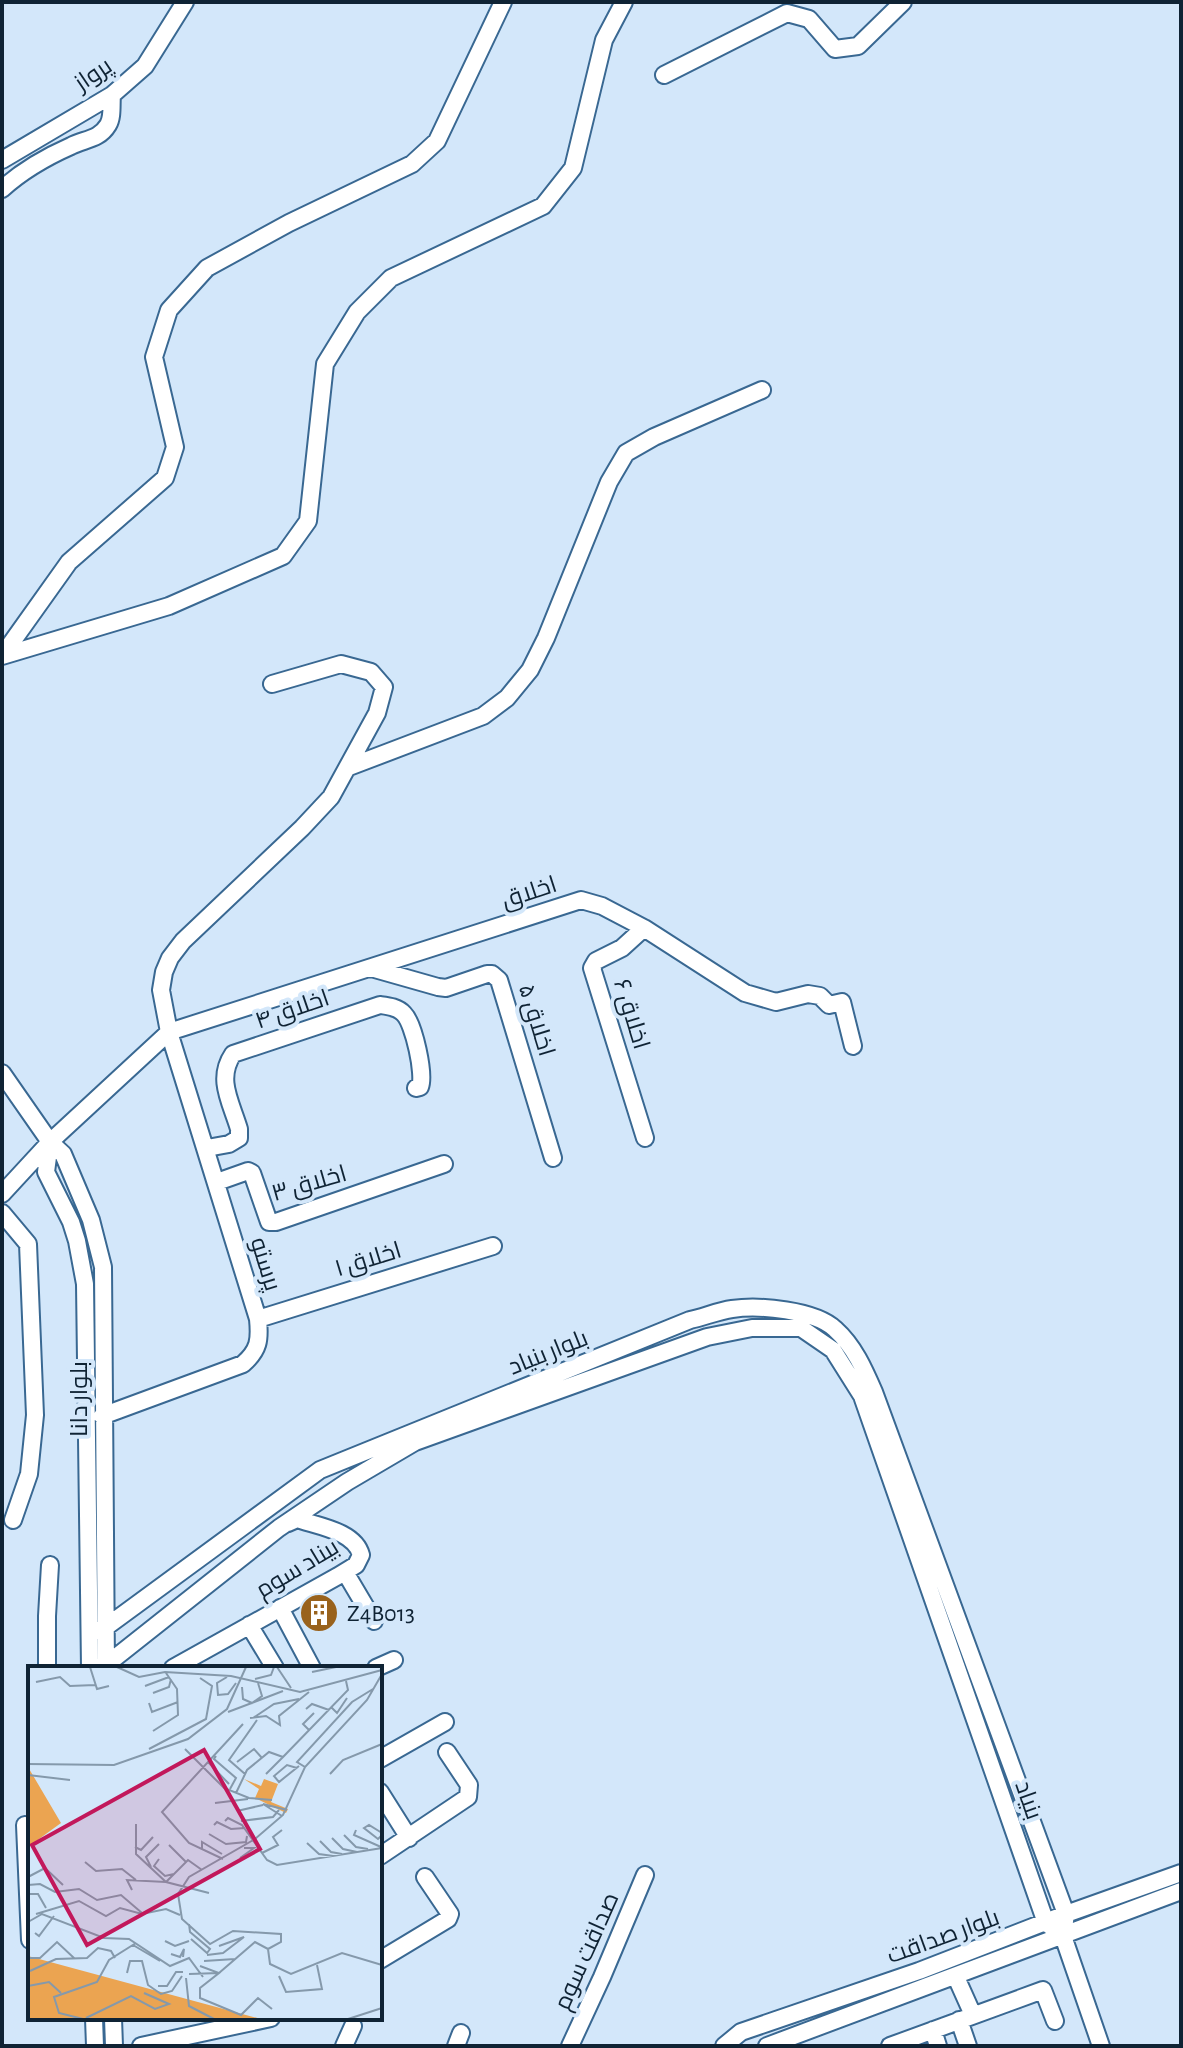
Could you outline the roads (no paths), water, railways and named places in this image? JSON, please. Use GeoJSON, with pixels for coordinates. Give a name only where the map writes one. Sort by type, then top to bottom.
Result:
{"type":"FeatureCollection","features":[{"type":"Feature","properties":{"kind":"street","name":"پرواز"},"geometry":{"type":"LineString","coordinates":[[2,160],[112,95],[145,66],[185,2]]}},
{"type":"Feature","properties":{"kind":"street"},"geometry":{"type":"LineString","coordinates":[[2,656],[69,562],[165,478],[175,447],[154,357],[169,310],[207,268],[289,223],[412,164],[437,141],[503,2]]}},
{"type":"Feature","properties":{"kind":"street"},"geometry":{"type":"LineString","coordinates":[[2,656],[169,606],[283,556],[308,521],[325,364],[357,312],[391,278],[543,206],[573,168],[604,40],[624,2]]}},
{"type":"Feature","properties":{"kind":"street"},"geometry":{"type":"LineString","coordinates":[[664,75],[787,13],[809,19],[835,49],[858,46],[903,2]]}},
{"type":"Feature","properties":{"kind":"street"},"geometry":{"type":"LineString","coordinates":[[2,189],[19,174],[73,144],[95,138],[106,129],[111,120],[112,95]]}},
{"type":"Feature","properties":{"kind":"street"},"geometry":{"type":"LineString","coordinates":[[349,767],[483,716],[507,698],[530,670],[546,638],[609,482],[626,453],[654,437],[762,390]]}},
{"type":"Feature","properties":{"kind":"street","name":"پرستو"},"geometry":{"type":"LineString","coordinates":[[102,1416],[243,1364],[255,1353],[260,1340],[258,1319],[169,1032],[161,990],[164,972],[183,941],[331,797],[377,713],[384,687],[371,672],[341,664],[272,684]]}},
{"type":"Feature","properties":{"kind":"street","name":"اخلاق"},"geometry":{"type":"LineString","coordinates":[[169,1032],[581,900],[602,906],[644,928],[745,993],[776,1002],[808,994],[820,996],[829,1005],[842,1002],[853,1046]]}},
{"type":"Feature","properties":{"kind":"street","name":"اخلاق ۶"},"geometry":{"type":"LineString","coordinates":[[644,928],[622,948],[596,961],[592,968],[645,1138]]}},
{"type":"Feature","properties":{"kind":"street","name":"اخلاق ۵"},"geometry":{"type":"LineString","coordinates":[[371,968],[446,988],[487,974],[499,980],[553,1158]]}},
{"type":"Feature","properties":{"kind":"street","name":"اخلاق ۴"},"geometry":{"type":"LineString","coordinates":[[207,1148],[229,1144],[239,1138],[223,1076],[233,1054],[380,1005],[391,1006],[404,1014],[412,1030],[423,1078],[420,1087],[416,1088]]}},
{"type":"Feature","properties":{"kind":"street"},"geometry":{"type":"LineString","coordinates":[[2,1194],[50,1142],[169,1032]]}},
{"type":"Feature","properties":{"kind":"street"},"geometry":{"type":"LineString","coordinates":[[2,1073],[50,1142]]}},
{"type":"Feature","properties":{"kind":"street","name":"بلوار دانا"},"geometry":{"type":"LineString","coordinates":[[50,1142],[63,1154],[91,1220],[103,1267],[98,1630]]}},
{"type":"Feature","properties":{"kind":"street","name":"بلوار دانا"},"geometry":{"type":"LineString","coordinates":[[50,1142],[46,1172],[77,1241],[85,1284],[99,1666]]}},
{"type":"Feature","properties":{"kind":"street","name":"اخلاق ۳"},"geometry":{"type":"LineString","coordinates":[[217,1182],[248,1171],[252,1173],[269,1222],[276,1222],[444,1164]]}},
{"type":"Feature","properties":{"kind":"street"},"geometry":{"type":"LineString","coordinates":[[2,1213],[28,1244],[35,1415],[29,1474],[13,1520]]}},
{"type":"Feature","properties":{"kind":"street","name":"اخلاق ۱"},"geometry":{"type":"LineString","coordinates":[[258,1319],[493,1246]]}},
{"type":"Feature","properties":{"kind":"street","name":"بلوار بنیاد"},"geometry":{"type":"LineString","coordinates":[[98,1630],[320,1470],[690,1320],[732,1309],[770,1308],[804,1315],[833,1326],[857,1354],[874,1392],[925,1557]]}},
{"type":"Feature","properties":{"kind":"street","name":"بلوار بنیاد"},"geometry":{"type":"LineString","coordinates":[[100,1666],[279,1528],[347,1482],[415,1442],[707,1337],[752,1328],[801,1328],[833,1350],[862,1396],[925,1557]]}},
{"type":"Feature","properties":{"kind":"street","name":"بیناد سوم"},"geometry":{"type":"LineString","coordinates":[[182,1666],[345,1572],[356,1565],[361,1555],[358,1546],[347,1537],[297,1519],[279,1528]]}},
{"type":"Feature","properties":{"kind":"street"},"geometry":{"type":"LineString","coordinates":[[925,1557],[1066,1914],[1063,1936],[1101,2046]]}},
{"type":"Feature","properties":{"kind":"street","name":"بنیاد"},"geometry":{"type":"LineString","coordinates":[[925,1557],[1046,1923]]}},
{"type":"Feature","properties":{"kind":"street"},"geometry":{"type":"LineString","coordinates":[[47,1666],[50,1565]]}},
{"type":"Feature","properties":{"kind":"street"},"geometry":{"type":"LineString","coordinates":[[345,1572],[374,1621]]}},
{"type":"Feature","properties":{"kind":"street"},"geometry":{"type":"LineString","coordinates":[[280,1608],[311,1666]]}},
{"type":"Feature","properties":{"kind":"street"},"geometry":{"type":"LineString","coordinates":[[249,1625],[274,1666]]}},
{"type":"Feature","properties":{"kind":"street"},"geometry":{"type":"LineString","coordinates":[[380,1666],[394,1660]]}},
{"type":"Feature","properties":{"kind":"street"},"geometry":{"type":"LineString","coordinates":[[382,1758],[445,1722]]}},
{"type":"Feature","properties":{"kind":"street"},"geometry":{"type":"LineString","coordinates":[[382,1854],[468,1797],[469,1785],[447,1752]]}},
{"type":"Feature","properties":{"kind":"street"},"geometry":{"type":"LineString","coordinates":[[382,1795],[409,1838]]}},
{"type":"Feature","properties":{"kind":"street"},"geometry":{"type":"LineString","coordinates":[[25,1825],[28,1894]]}},
{"type":"Feature","properties":{"kind":"street","name":"بلوار صداقت"},"geometry":{"type":"LineString","coordinates":[[724,2046],[741,2032],[1181,1873]]}},
{"type":"Feature","properties":{"kind":"street","name":"صداقت سوم"},"geometry":{"type":"LineString","coordinates":[[570,2046],[645,1875]]}},
{"type":"Feature","properties":{"kind":"street"},"geometry":{"type":"LineString","coordinates":[[382,1959],[448,1919],[450,1914],[447,1908],[425,1877]]}},
{"type":"Feature","properties":{"kind":"street","name":"بلوار صداقت"},"geometry":{"type":"LineString","coordinates":[[767,2046],[1181,1891]]}},
{"type":"Feature","properties":{"kind":"street"},"geometry":{"type":"LineString","coordinates":[[1046,1923],[1063,1936]]}},
{"type":"Feature","properties":{"kind":"street"},"geometry":{"type":"LineString","coordinates":[[956,1977],[966,2018],[968,2046]]}},
{"type":"Feature","properties":{"kind":"street"},"geometry":{"type":"LineString","coordinates":[[890,2046],[936,2038],[966,2018],[1043,1990],[1055,2021]]}},
{"type":"Feature","properties":{"kind":"street"},"geometry":{"type":"LineString","coordinates":[[94,2020],[95,2046]]}},
{"type":"Feature","properties":{"kind":"street"},"geometry":{"type":"LineString","coordinates":[[113,2020],[114,2046]]}},
{"type":"Feature","properties":{"kind":"street"},"geometry":{"type":"LineString","coordinates":[[141,2046],[260,2020]]}},
{"type":"Feature","properties":{"kind":"street"},"geometry":{"type":"LineString","coordinates":[[344,2046],[353,2026]]}},
{"type":"Feature","properties":{"kind":"place","name":"Z4B013"},"geometry":{"type":"Point","coordinates":[319,1613]}}]}
